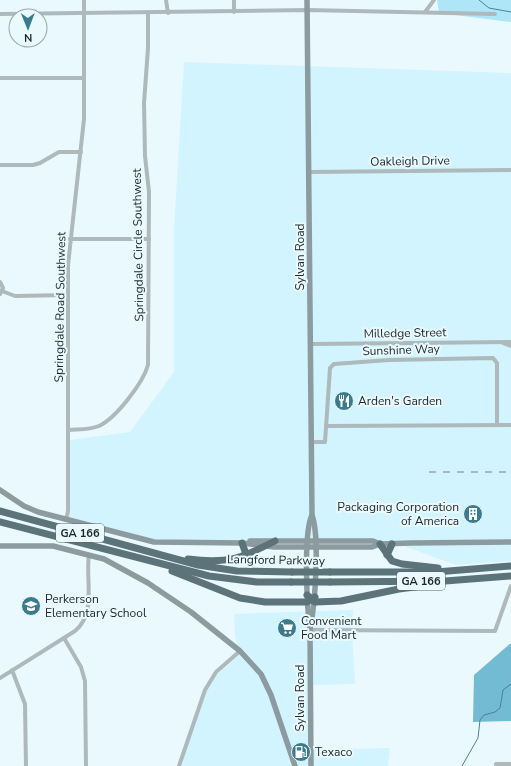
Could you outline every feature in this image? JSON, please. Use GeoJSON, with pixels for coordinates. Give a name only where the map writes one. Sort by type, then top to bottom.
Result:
{"type":"FeatureCollection","features":[{"type":"Feature","properties":{"kind":"highway","name":"Langford Parkway"},"geometry":{"type":"LineString","coordinates":[[0,511],[160,555],[224,570],[292,572],[466,571],[511,566]]}},
{"type":"Feature","properties":{"kind":"highway","name":"Langford Parkway"},"geometry":{"type":"LineString","coordinates":[[0,522],[209,576],[257,582],[472,580],[511,576]]}},
{"type":"Feature","properties":{"kind":"highway"},"geometry":{"type":"LineString","coordinates":[[160,555],[213,562],[229,561],[243,557],[275,541]]}},
{"type":"Feature","properties":{"kind":"highway"},"geometry":{"type":"LineString","coordinates":[[242,543],[246,551],[246,554],[243,557]]}},
{"type":"Feature","properties":{"kind":"highway"},"geometry":{"type":"LineString","coordinates":[[380,544],[392,561],[402,564],[466,571]]}},
{"type":"Feature","properties":{"kind":"highway"},"geometry":{"type":"LineString","coordinates":[[387,555],[392,544]]}},
{"type":"Feature","properties":{"kind":"highway"},"geometry":{"type":"LineString","coordinates":[[132,557],[240,598],[265,602],[311,599],[341,601],[398,589],[472,580]]}},
{"type":"Feature","properties":{"kind":"street","name":"Springdale Road Southwest"},"geometry":{"type":"LineString","coordinates":[[66,520],[68,511],[68,295],[70,240],[81,152],[84,78],[84,0]]}},
{"type":"Feature","properties":{"kind":"street"},"geometry":{"type":"LineString","coordinates":[[166,0],[168,13]]}},
{"type":"Feature","properties":{"kind":"street"},"geometry":{"type":"LineString","coordinates":[[234,0],[234,12]]}},
{"type":"Feature","properties":{"kind":"street","name":"Sylvan Road"},"geometry":{"type":"LineString","coordinates":[[307,0],[310,172],[312,515],[315,541],[310,630],[311,766]]}},
{"type":"Feature","properties":{"kind":"street"},"geometry":{"type":"LineString","coordinates":[[426,12],[434,0]]}},
{"type":"Feature","properties":{"kind":"street"},"geometry":{"type":"LineString","coordinates":[[0,14],[307,10],[494,14]]}},
{"type":"Feature","properties":{"kind":"street","name":"Springdale Circle Southwest"},"geometry":{"type":"LineString","coordinates":[[68,430],[90,429],[105,422],[138,387],[146,374],[150,355],[149,192],[145,156],[144,104],[148,48],[148,13]]}},
{"type":"Feature","properties":{"kind":"street"},"geometry":{"type":"LineString","coordinates":[[0,78],[84,78]]}},
{"type":"Feature","properties":{"kind":"street"},"geometry":{"type":"LineString","coordinates":[[0,165],[33,165],[59,152],[81,152]]}},
{"type":"Feature","properties":{"kind":"street","name":"Oakleigh Drive"},"geometry":{"type":"LineString","coordinates":[[310,172],[511,170]]}},
{"type":"Feature","properties":{"kind":"street"},"geometry":{"type":"LineString","coordinates":[[70,240],[149,239]]}},
{"type":"Feature","properties":{"kind":"street"},"geometry":{"type":"LineString","coordinates":[[0,282],[3,286],[1,292],[15,296],[68,295]]}},
{"type":"Feature","properties":{"kind":"street","name":"Milledge Street"},"geometry":{"type":"LineString","coordinates":[[499,342],[511,346]]}},
{"type":"Feature","properties":{"kind":"street","name":"Milledge Street"},"geometry":{"type":"LineString","coordinates":[[311,344],[511,342]]}},
{"type":"Feature","properties":{"kind":"street","name":"Sunshine Way"},"geometry":{"type":"LineString","coordinates":[[312,442],[325,442],[330,368],[332,365],[436,358],[493,358],[496,360],[497,425]]}},
{"type":"Feature","properties":{"kind":"street"},"geometry":{"type":"LineString","coordinates":[[326,426],[511,425]]}},
{"type":"Feature","properties":{"kind":"street"},"geometry":{"type":"LineString","coordinates":[[0,490],[24,506],[66,520],[154,542],[242,543],[266,546],[308,544],[315,541],[373,541],[380,544]]}},
{"type":"Feature","properties":{"kind":"street","name":"Sylvan Road"},"geometry":{"type":"LineString","coordinates":[[311,599],[308,523],[312,515]]}},
{"type":"Feature","properties":{"kind":"street"},"geometry":{"type":"LineString","coordinates":[[242,543],[249,541],[275,541],[308,544],[315,547],[372,547],[380,544],[511,542]]}},
{"type":"Feature","properties":{"kind":"street"},"geometry":{"type":"LineString","coordinates":[[0,546],[53,546],[113,562],[148,583],[191,612],[240,651],[255,666],[267,685],[296,765]]}},
{"type":"Feature","properties":{"kind":"street"},"geometry":{"type":"LineString","coordinates":[[0,678],[79,628],[86,615],[89,555]]}},
{"type":"Feature","properties":{"kind":"street"},"geometry":{"type":"LineString","coordinates":[[310,630],[494,631],[511,586]]}},
{"type":"Feature","properties":{"kind":"street"},"geometry":{"type":"LineString","coordinates":[[64,638],[82,667],[85,682],[86,766]]}},
{"type":"Feature","properties":{"kind":"street"},"geometry":{"type":"LineString","coordinates":[[179,766],[205,690],[216,672],[240,651]]}},
{"type":"Feature","properties":{"kind":"street"},"geometry":{"type":"LineString","coordinates":[[12,670],[25,704],[26,766]]}},
{"type":"Feature","properties":{"kind":"street"},"geometry":{"type":"LineString","coordinates":[[496,765],[511,764]]}},
{"type":"Feature","properties":{"kind":"shaded area"},"geometry":{"type":"Polygon","coordinates":[[[437,0],[511,0],[511,22],[439,13],[437,0]]]}},
{"type":"Feature","properties":{"kind":"shaded area"},"geometry":{"type":"Polygon","coordinates":[[[184,62],[511,73],[511,561],[456,565],[390,541],[147,542],[69,517],[70,440],[130,432],[174,372],[174,229],[184,62]]]}},
{"type":"Feature","properties":{"kind":"shaded area"},"geometry":{"type":"Polygon","coordinates":[[[353,610],[352,628],[355,684],[310,685],[312,750],[390,748],[388,766],[182,766],[189,730],[213,678],[239,655],[235,634],[234,614],[353,610]]]}},
{"type":"Feature","properties":{"kind":"shaded area"},"geometry":{"type":"Polygon","coordinates":[[[511,643],[511,721],[473,722],[474,675],[511,643]]]}},
{"type":"Feature","properties":{"kind":"waterway"},"geometry":{"type":"LineString","coordinates":[[479,0],[489,8],[511,12]]}},
{"type":"Feature","properties":{"kind":"waterway"},"geometry":{"type":"LineString","coordinates":[[462,766],[478,738],[480,720],[484,715],[495,712],[500,708],[503,690],[511,684]]}},
{"type":"Feature","properties":{"kind":"railway"},"geometry":{"type":"LineString","coordinates":[[429,472],[511,472]]}},
{"type":"Feature","properties":{"kind":"place","name":"Arden's Garden"},"geometry":{"type":"Point","coordinates":[344,401]}},
{"type":"Feature","properties":{"kind":"place","name":"Packaging Corporation of America"},"geometry":{"type":"Point","coordinates":[473,514]}},
{"type":"Feature","properties":{"kind":"place","name":"Perkerson Elementary School"},"geometry":{"type":"Point","coordinates":[31,606]}},
{"type":"Feature","properties":{"kind":"place","name":"Convenient Food Mart"},"geometry":{"type":"Point","coordinates":[287,628]}},
{"type":"Feature","properties":{"kind":"place","name":"Texaco"},"geometry":{"type":"Point","coordinates":[301,752]}}]}
